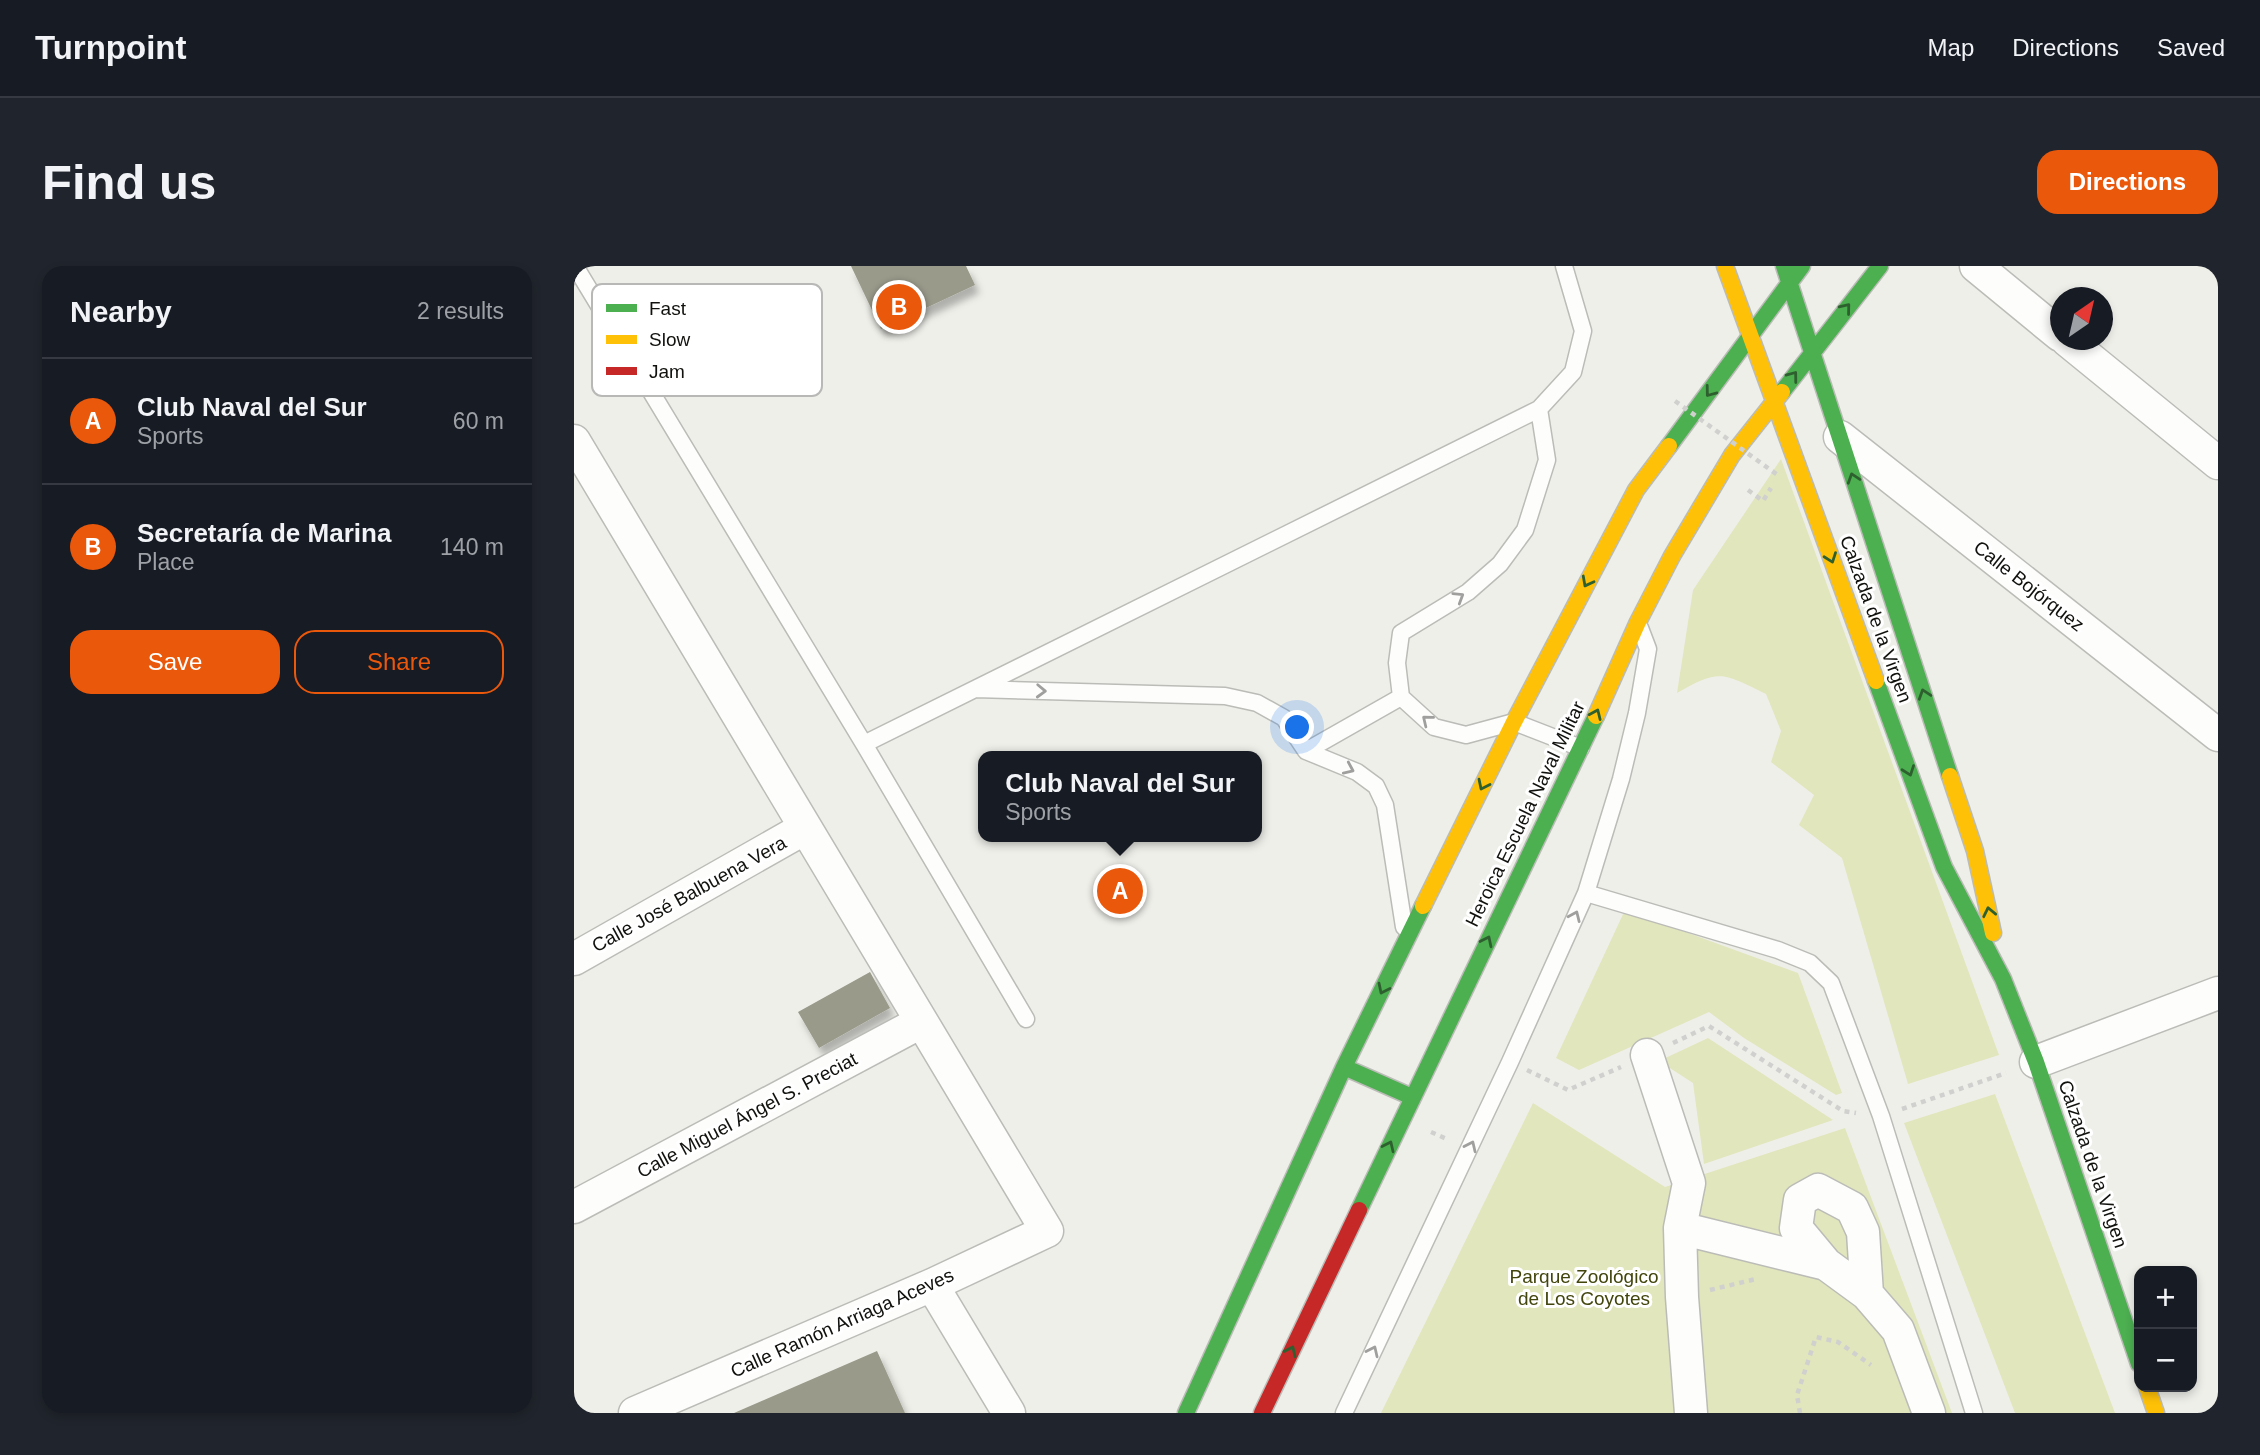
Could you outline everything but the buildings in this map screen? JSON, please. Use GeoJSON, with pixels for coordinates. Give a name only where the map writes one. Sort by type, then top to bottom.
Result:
{"type":"FeatureCollection","features":[{"type":"Feature","properties":{"kind":"main road","name":"Calzada de la Virgen"},"geometry":{"type":"LineString","coordinates":[[1725,266],[1944,867],[2003,979],[2036,1062],[2134,1349]]}},
{"type":"Feature","properties":{"kind":"main road"},"geometry":{"type":"LineString","coordinates":[[1186,1413],[1344,1067],[1514,722],[1636,490],[1751,337],[1787,274],[1802,266]]}},
{"type":"Feature","properties":{"kind":"main road","name":"Heroica Escuela Naval Militar"},"geometry":{"type":"LineString","coordinates":[[1262,1413],[1581,748],[1638,622],[1697,511],[1732,456],[1880,266]]}},
{"type":"Feature","properties":{"kind":"main road","name":"Calzada de la Virgen"},"geometry":{"type":"LineString","coordinates":[[1787,274],[1975,851],[2003,979]]}},
{"type":"Feature","properties":{"kind":"main road"},"geometry":{"type":"LineString","coordinates":[[1344,1067],[1412,1097]]}},
{"type":"Feature","properties":{"kind":"main road"},"geometry":{"type":"LineString","coordinates":[[2149,1392],[2156,1413]]}},
{"type":"Feature","properties":{"kind":"street"},"geometry":{"type":"LineString","coordinates":[[1976,266],[2050,327]]}},
{"type":"Feature","properties":{"kind":"street"},"geometry":{"type":"LineString","coordinates":[[2079,350],[2218,463]]}},
{"type":"Feature","properties":{"kind":"street","name":"Calle Bojórquez"},"geometry":{"type":"LineString","coordinates":[[1840,438],[2218,736]]}},
{"type":"Feature","properties":{"kind":"street"},"geometry":{"type":"LineString","coordinates":[[578,458],[921,1022]]}},
{"type":"Feature","properties":{"kind":"street","name":"Calle José Balbuena Vera"},"geometry":{"type":"LineString","coordinates":[[574,959],[805,828]]}},
{"type":"Feature","properties":{"kind":"street"},"geometry":{"type":"LineString","coordinates":[[2036,1062],[2218,993]]}},
{"type":"Feature","properties":{"kind":"street","name":"Calle Miguel Ángel S. Preciat"},"geometry":{"type":"LineString","coordinates":[[574,1207],[921,1022]]}},
{"type":"Feature","properties":{"kind":"street","name":"Calle Ramón Arriaga Aceves"},"geometry":{"type":"LineString","coordinates":[[635,1413],[932,1285],[1046,1231],[921,1022]]}},
{"type":"Feature","properties":{"kind":"street"},"geometry":{"type":"LineString","coordinates":[[1647,1055],[1689,1183],[1680,1228],[1691,1413]]}},
{"type":"Feature","properties":{"kind":"street"},"geometry":{"type":"LineString","coordinates":[[1867,1294],[1863,1232],[1852,1208],[1818,1190],[1800,1199],[1796,1228],[1826,1264],[1867,1294],[1898,1330],[1929,1413]]}},
{"type":"Feature","properties":{"kind":"street"},"geometry":{"type":"LineString","coordinates":[[1680,1228],[1826,1264]]}},
{"type":"Feature","properties":{"kind":"street"},"geometry":{"type":"LineString","coordinates":[[932,1285],[1009,1413]]}},
{"type":"Feature","properties":{"kind":"lane"},"geometry":{"type":"LineString","coordinates":[[575,266],[592,294]]}},
{"type":"Feature","properties":{"kind":"lane"},"geometry":{"type":"LineString","coordinates":[[864,744],[1539,409],[1573,372],[1583,331],[1564,266]]}},
{"type":"Feature","properties":{"kind":"lane"},"geometry":{"type":"LineString","coordinates":[[654,396],[1026,1019]]}},
{"type":"Feature","properties":{"kind":"lane"},"geometry":{"type":"LineString","coordinates":[[1539,409],[1547,460],[1525,530],[1500,564],[1468,592],[1401,633],[1397,663],[1401,697],[1434,727],[1466,734],[1514,722],[1581,748]]}},
{"type":"Feature","properties":{"kind":"lane"},"geometry":{"type":"LineString","coordinates":[[1344,1413],[1510,1062],[1586,893],[1621,779],[1637,713],[1648,649],[1638,622]]}},
{"type":"Feature","properties":{"kind":"lane"},"geometry":{"type":"LineString","coordinates":[[973,689],[1225,696],[1257,703],[1284,718],[1306,751],[1357,772],[1376,786],[1385,805],[1406,942]]}},
{"type":"Feature","properties":{"kind":"lane"},"geometry":{"type":"LineString","coordinates":[[1306,751],[1401,697]]}},
{"type":"Feature","properties":{"kind":"lane"},"geometry":{"type":"LineString","coordinates":[[1586,893],[1778,950],[1810,962],[1831,983],[1881,1116],[1975,1413]]}},
{"type":"Feature","properties":{"kind":"path"},"geometry":{"type":"LineString","coordinates":[[1675,401],[1779,476]]}},
{"type":"Feature","properties":{"kind":"path"},"geometry":{"type":"LineString","coordinates":[[1510,1062],[1568,1090],[1709,1026],[1843,1111],[1881,1116],[2036,1062]]}},
{"type":"Feature","properties":{"kind":"path"},"geometry":{"type":"LineString","coordinates":[[1682,1297],[1746,1279],[1760,1278]]}},
{"type":"Feature","properties":{"kind":"path"},"geometry":{"type":"LineString","coordinates":[[1800,1413],[1797,1395],[1816,1337],[1838,1342],[1871,1365]]}},
{"type":"Feature","properties":{"kind":"green space"},"geometry":{"type":"Polygon","coordinates":[[[1781,459],[1999,1055],[1908,1084],[1842,858],[1799,825],[1814,795],[1771,762],[1781,731],[1766,694],[1740,681],[1722,676],[1703,680],[1677,693],[1693,590],[1781,459]]]}},
{"type":"Feature","properties":{"kind":"green space"},"geometry":{"type":"Polygon","coordinates":[[[1625,910],[1798,973],[1842,1093],[1836,1095],[1744,1038],[1709,1012],[1579,1070],[1556,1058],[1625,910]]]}},
{"type":"Feature","properties":{"kind":"green space"},"geometry":{"type":"Polygon","coordinates":[[[1708,1038],[1833,1120],[1704,1164],[1693,1083],[1659,1061],[1708,1038]]]}},
{"type":"Feature","properties":{"kind":"green space"},"geometry":{"type":"Polygon","coordinates":[[[1995,1094],[2115,1413],[2015,1413],[1904,1123],[1995,1094]]]}},
{"type":"Feature","properties":{"kind":"green space","name":"Parque Zoológico de Los Coyotes"},"geometry":{"type":"Polygon","coordinates":[[[1533,1103],[1665,1187],[1845,1128],[1952,1413],[1381,1413],[1533,1103]]]}},
{"type":"Feature","properties":{"kind":"traffic: fast"},"geometry":{"type":"LineString","coordinates":[[1784,266],[1950,776]]}},
{"type":"Feature","properties":{"kind":"traffic: fast"},"geometry":{"type":"LineString","coordinates":[[1669,446],[1802,266]]}},
{"type":"Feature","properties":{"kind":"traffic: fast"},"geometry":{"type":"LineString","coordinates":[[1782,392],[1880,266]]}},
{"type":"Feature","properties":{"kind":"traffic: fast"},"geometry":{"type":"LineString","coordinates":[[1876,681],[1944,867],[2003,979],[2036,1062],[2134,1349]]}},
{"type":"Feature","properties":{"kind":"traffic: fast"},"geometry":{"type":"LineString","coordinates":[[1359,1210],[1596,716]]}},
{"type":"Feature","properties":{"kind":"traffic: fast"},"geometry":{"type":"LineString","coordinates":[[1186,1413],[1344,1067],[1423,906]]}},
{"type":"Feature","properties":{"kind":"traffic: fast"},"geometry":{"type":"LineString","coordinates":[[1344,1067],[1412,1097]]}},
{"type":"Feature","properties":{"kind":"traffic: slow"},"geometry":{"type":"LineString","coordinates":[[1725,266],[1876,681]]}},
{"type":"Feature","properties":{"kind":"traffic: slow"},"geometry":{"type":"LineString","coordinates":[[1596,716],[1638,622],[1672,556],[1732,455],[1782,392]]}},
{"type":"Feature","properties":{"kind":"traffic: slow"},"geometry":{"type":"LineString","coordinates":[[1423,906],[1514,722],[1636,490],[1669,446]]}},
{"type":"Feature","properties":{"kind":"traffic: slow"},"geometry":{"type":"LineString","coordinates":[[1950,776],[1975,851],[1993,933]]}},
{"type":"Feature","properties":{"kind":"traffic: slow"},"geometry":{"type":"LineString","coordinates":[[2149,1392],[2156,1413]]}},
{"type":"Feature","properties":{"kind":"traffic: jam"},"geometry":{"type":"LineString","coordinates":[[1262,1413],[1359,1210]]}},
{"type":"Feature","properties":{"kind":"place","name":"Secretaría de Marina"},"geometry":{"type":"Point","coordinates":[899,307]}},
{"type":"Feature","properties":{"kind":"place","name":"Club Naval del Sur"},"geometry":{"type":"Point","coordinates":[1120,891]}}]}
